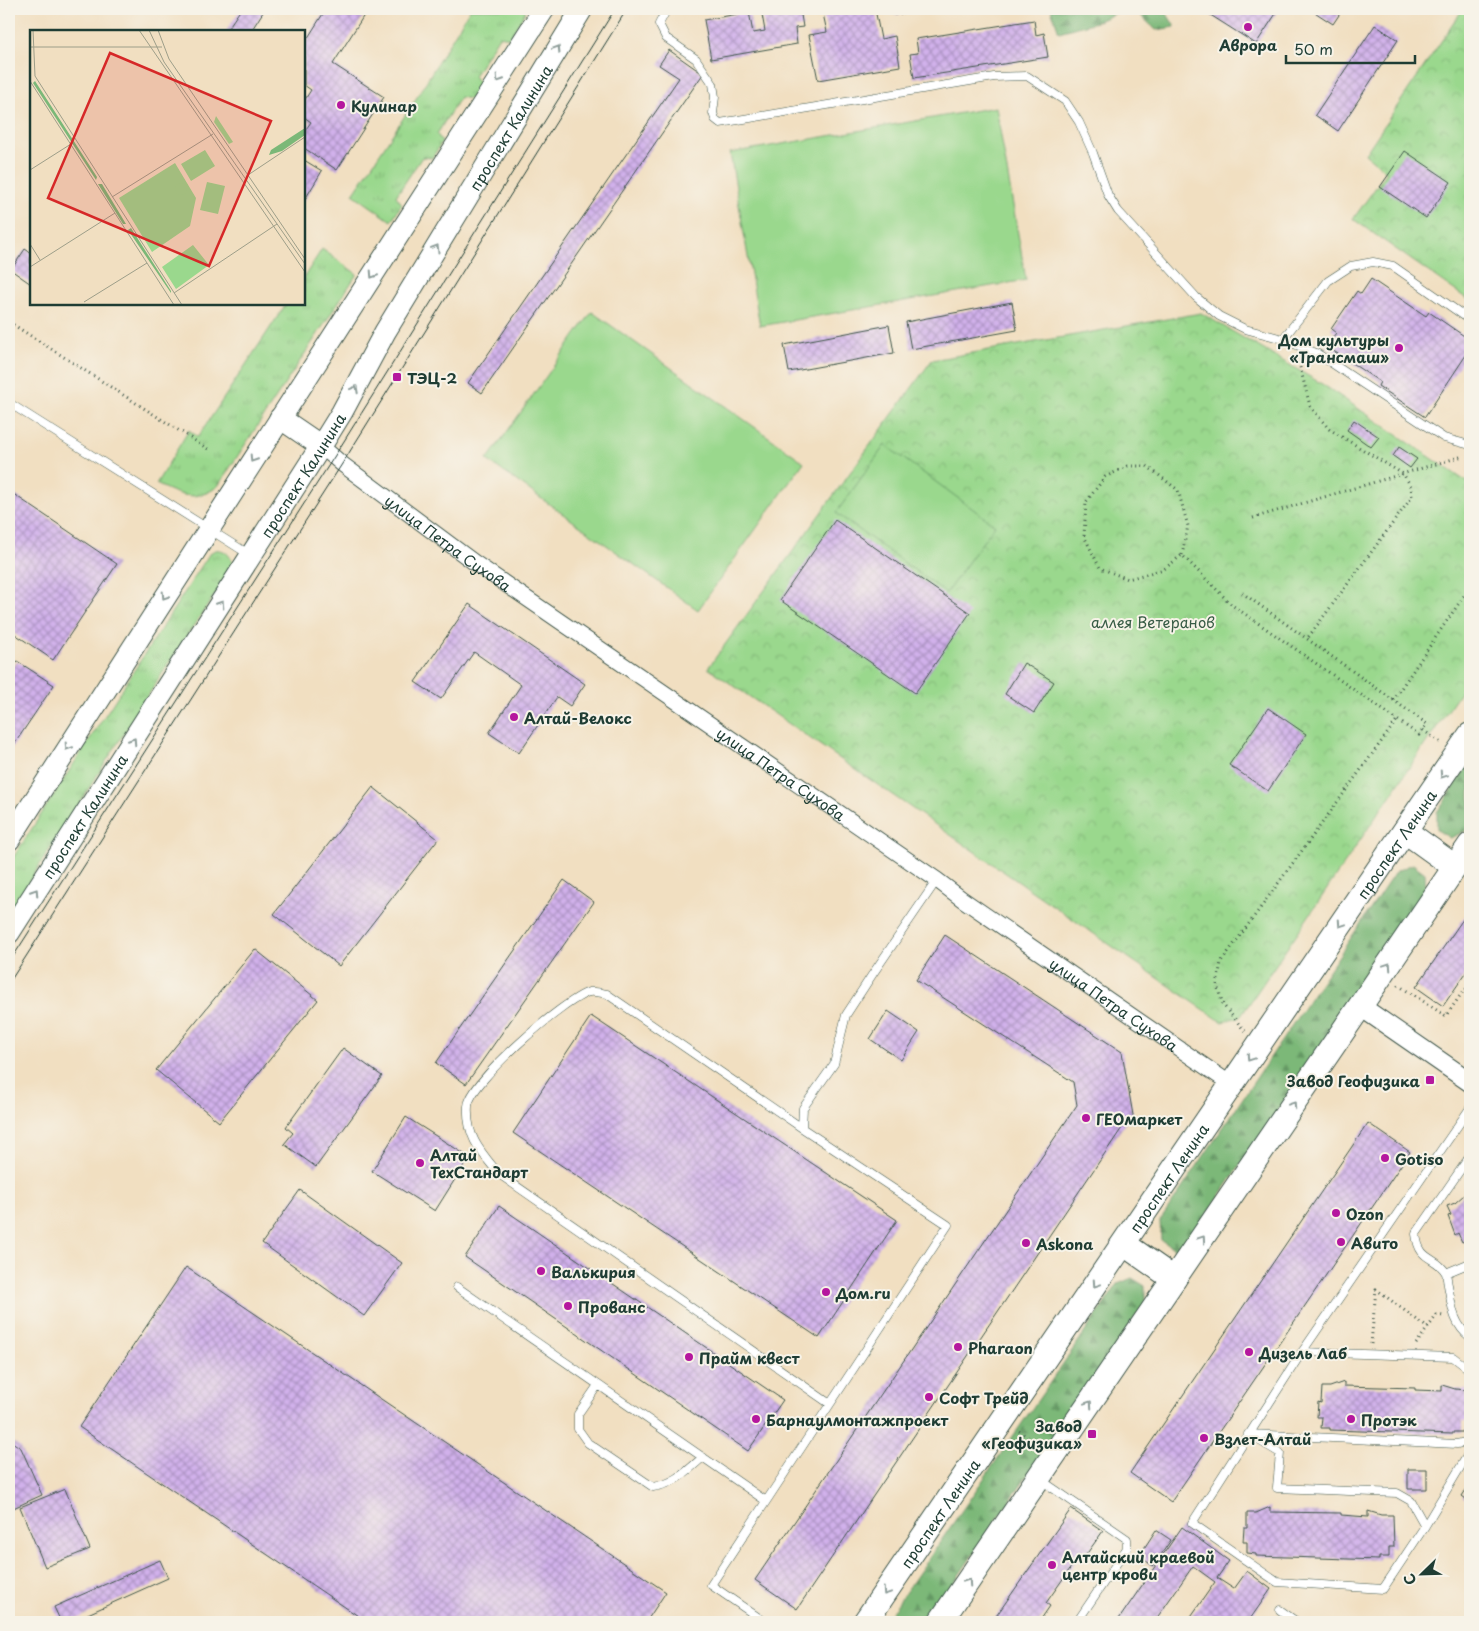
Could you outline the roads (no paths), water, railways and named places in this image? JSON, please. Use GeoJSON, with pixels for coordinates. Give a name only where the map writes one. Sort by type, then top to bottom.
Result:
{"type":"FeatureCollection","features":[{"type":"Feature","properties":{"kind":"main road"},"geometry":{"type":"LineString","coordinates":[[9,840],[544,9]]}},
{"type":"Feature","properties":{"kind":"main road","name":"проспект Калинина"},"geometry":{"type":"LineString","coordinates":[[9,933],[252,556],[328,452],[342,412],[385,332],[576,11]]}},
{"type":"Feature","properties":{"kind":"main road"},"geometry":{"type":"LineString","coordinates":[[280,418],[328,452]]}},
{"type":"Feature","properties":{"kind":"main road","name":"проспект Ленина"},"geometry":{"type":"LineString","coordinates":[[865,1622],[1470,735]]}},
{"type":"Feature","properties":{"kind":"main road"},"geometry":{"type":"LineString","coordinates":[[1405,831],[1455,867]]}},
{"type":"Feature","properties":{"kind":"main road"},"geometry":{"type":"LineString","coordinates":[[940,1622],[1470,845]]}},
{"type":"Feature","properties":{"kind":"main road"},"geometry":{"type":"LineString","coordinates":[[1124,1244],[1174,1279]]}},
{"type":"Feature","properties":{"kind":"street","name":"улица Петра Сухова"},"geometry":{"type":"LineString","coordinates":[[328,452],[475,563],[1232,1085]]}},
{"type":"Feature","properties":{"kind":"street"},"geometry":{"type":"LineString","coordinates":[[1360,1006],[1470,1082]]}},
{"type":"Feature","properties":{"kind":"lane"},"geometry":{"type":"LineString","coordinates":[[667,9],[659,24],[666,38],[696,59],[713,84],[715,97],[712,113],[720,123],[994,77],[1027,76],[1065,101],[1080,122],[1108,195],[1118,211],[1196,297],[1220,316],[1245,328],[1284,339],[1318,354],[1444,438],[1470,445]]}},
{"type":"Feature","properties":{"kind":"lane"},"geometry":{"type":"LineString","coordinates":[[1284,339],[1328,281],[1351,266],[1372,262],[1393,266],[1470,320]]}},
{"type":"Feature","properties":{"kind":"lane"},"geometry":{"type":"LineString","coordinates":[[9,403],[252,556]]}},
{"type":"Feature","properties":{"kind":"lane"},"geometry":{"type":"LineString","coordinates":[[802,1128],[803,1108],[834,1064],[846,1015],[937,880]]}},
{"type":"Feature","properties":{"kind":"lane"},"geometry":{"type":"LineString","coordinates":[[765,1622],[711,1585],[948,1225],[802,1128],[608,994],[590,991],[561,1007],[508,1054],[477,1087],[468,1104],[468,1125],[473,1138],[499,1174],[830,1404]]}},
{"type":"Feature","properties":{"kind":"lane"},"geometry":{"type":"LineString","coordinates":[[1470,1108],[1302,1352],[1192,1523],[1277,1582],[1383,1589],[1425,1526],[1470,1451]]}},
{"type":"Feature","properties":{"kind":"lane"},"geometry":{"type":"LineString","coordinates":[[1470,1156],[1416,1234],[1417,1245],[1423,1255],[1436,1263],[1446,1273],[1454,1316],[1462,1330],[1470,1337]]}},
{"type":"Feature","properties":{"kind":"lane"},"geometry":{"type":"LineString","coordinates":[[1446,1273],[1470,1263]]}},
{"type":"Feature","properties":{"kind":"lane"},"geometry":{"type":"LineString","coordinates":[[457,1287],[766,1501]]}},
{"type":"Feature","properties":{"kind":"lane"},"geometry":{"type":"LineString","coordinates":[[1302,1352],[1452,1357],[1470,1370]]}},
{"type":"Feature","properties":{"kind":"lane"},"geometry":{"type":"LineString","coordinates":[[598,1384],[578,1414],[578,1429],[588,1443],[653,1487],[665,1485],[676,1480],[703,1457]]}},
{"type":"Feature","properties":{"kind":"lane"},"geometry":{"type":"LineString","coordinates":[[1248,1434],[1457,1444],[1470,1441]]}},
{"type":"Feature","properties":{"kind":"lane"},"geometry":{"type":"LineString","coordinates":[[1248,1434],[1280,1453],[1277,1488],[1397,1493],[1411,1501],[1425,1526]]}},
{"type":"Feature","properties":{"kind":"lane"},"geometry":{"type":"LineString","coordinates":[[1038,1478],[1127,1539],[1127,1548],[1077,1622]]}},
{"type":"Feature","properties":{"kind":"lane"},"geometry":{"type":"LineString","coordinates":[[1280,1610],[1297,1622]]}},
{"type":"Feature","properties":{"kind":"tram line"},"geometry":{"type":"LineString","coordinates":[[9,963],[334,457],[615,9]]}},
{"type":"Feature","properties":{"kind":"tram line"},"geometry":{"type":"LineString","coordinates":[[9,983],[342,464],[627,9]]}},
{"type":"Feature","properties":{"kind":"place","name":"Аврора"},"geometry":{"type":"Point","coordinates":[1248,27]}},
{"type":"Feature","properties":{"kind":"place","name":"Кулинар"},"geometry":{"type":"Point","coordinates":[341,105]}},
{"type":"Feature","properties":{"kind":"place","name":"Дом культуры «Трансмаш»"},"geometry":{"type":"Point","coordinates":[1399,348]}},
{"type":"Feature","properties":{"kind":"place","name":"ТЭЦ-2"},"geometry":{"type":"Point","coordinates":[397,377]}},
{"type":"Feature","properties":{"kind":"place","name":"Алтай-Велокс"},"geometry":{"type":"Point","coordinates":[514,717]}},
{"type":"Feature","properties":{"kind":"place","name":"Завод Геофизика"},"geometry":{"type":"Point","coordinates":[1430,1080]}},
{"type":"Feature","properties":{"kind":"place","name":"ГЕОмаркет"},"geometry":{"type":"Point","coordinates":[1086,1118]}},
{"type":"Feature","properties":{"kind":"place","name":"Gotiso"},"geometry":{"type":"Point","coordinates":[1385,1158]}},
{"type":"Feature","properties":{"kind":"place","name":"Алтай ТехСтандарт"},"geometry":{"type":"Point","coordinates":[420,1163]}},
{"type":"Feature","properties":{"kind":"place","name":"Ozon"},"geometry":{"type":"Point","coordinates":[1336,1213]}},
{"type":"Feature","properties":{"kind":"place","name":"Авито"},"geometry":{"type":"Point","coordinates":[1341,1242]}},
{"type":"Feature","properties":{"kind":"place","name":"Askona"},"geometry":{"type":"Point","coordinates":[1026,1243]}},
{"type":"Feature","properties":{"kind":"place","name":"Валькирия"},"geometry":{"type":"Point","coordinates":[541,1271]}},
{"type":"Feature","properties":{"kind":"place","name":"Дом.ru"},"geometry":{"type":"Point","coordinates":[826,1292]}},
{"type":"Feature","properties":{"kind":"place","name":"Прованс"},"geometry":{"type":"Point","coordinates":[568,1306]}},
{"type":"Feature","properties":{"kind":"place","name":"Pharaon"},"geometry":{"type":"Point","coordinates":[958,1347]}},
{"type":"Feature","properties":{"kind":"place","name":"Дизель Лаб"},"geometry":{"type":"Point","coordinates":[1249,1352]}},
{"type":"Feature","properties":{"kind":"place","name":"Прайм квест"},"geometry":{"type":"Point","coordinates":[689,1357]}},
{"type":"Feature","properties":{"kind":"place","name":"Софт Трейд"},"geometry":{"type":"Point","coordinates":[929,1397]}},
{"type":"Feature","properties":{"kind":"place","name":"Барнаулмонтажпроект"},"geometry":{"type":"Point","coordinates":[756,1419]}},
{"type":"Feature","properties":{"kind":"place","name":"Протэк"},"geometry":{"type":"Point","coordinates":[1351,1419]}},
{"type":"Feature","properties":{"kind":"place","name":"Завод «Геофизика»"},"geometry":{"type":"Point","coordinates":[1092,1434]}},
{"type":"Feature","properties":{"kind":"place","name":"Взлет-Алтай"},"geometry":{"type":"Point","coordinates":[1204,1438]}},
{"type":"Feature","properties":{"kind":"place","name":"Алтайский краевой центр крови"},"geometry":{"type":"Point","coordinates":[1052,1565]}},
{"type":"Feature","properties":{"kind":"park label","name":"аллея Ветеранов"},"geometry":{"type":"Point","coordinates":[1153,621]}}]}
